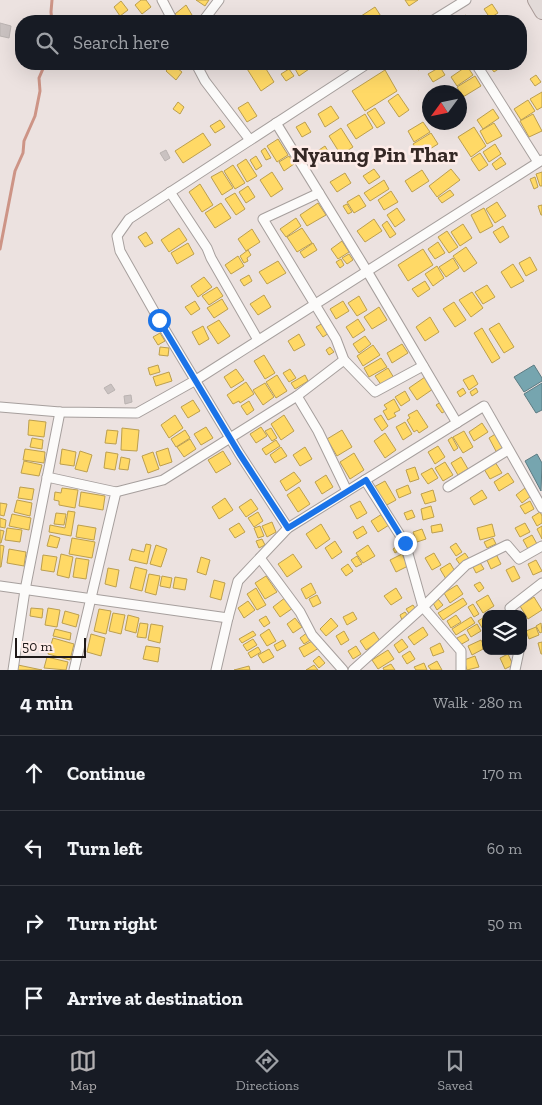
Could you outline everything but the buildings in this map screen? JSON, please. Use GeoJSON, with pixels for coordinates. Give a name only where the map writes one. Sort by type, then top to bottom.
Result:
{"type":"FeatureCollection","features":[{"type":"Feature","properties":{"kind":"highway"},"geometry":{"type":"LineString","coordinates":[[535,0],[542,12]]}},
{"type":"Feature","properties":{"kind":"street"},"geometry":{"type":"LineString","coordinates":[[162,0],[170,15]]}},
{"type":"Feature","properties":{"kind":"street"},"geometry":{"type":"LineString","coordinates":[[208,15],[219,0]]}},
{"type":"Feature","properties":{"kind":"street"},"geometry":{"type":"LineString","coordinates":[[449,15],[466,0]]}},
{"type":"Feature","properties":{"kind":"street"},"geometry":{"type":"LineString","coordinates":[[199,70],[250,140]]}},
{"type":"Feature","properties":{"kind":"street"},"geometry":{"type":"LineString","coordinates":[[288,528],[230,437],[120,251],[117,236],[129,219],[358,70]]}},
{"type":"Feature","properties":{"kind":"street"},"geometry":{"type":"LineString","coordinates":[[0,407],[60,412],[137,413],[196,380],[540,161],[480,70]]}},
{"type":"Feature","properties":{"kind":"street"},"geometry":{"type":"LineString","coordinates":[[276,123],[457,423]]}},
{"type":"Feature","properties":{"kind":"street"},"geometry":{"type":"LineString","coordinates":[[170,192],[208,248],[211,258],[258,340]]}},
{"type":"Feature","properties":{"kind":"street"},"geometry":{"type":"LineString","coordinates":[[319,193],[263,219],[336,338],[344,360],[375,392],[424,366]]}},
{"type":"Feature","properties":{"kind":"street"},"geometry":{"type":"LineString","coordinates":[[47,477],[116,492],[163,480],[297,396],[344,360]]}},
{"type":"Feature","properties":{"kind":"street"},"geometry":{"type":"LineString","coordinates":[[297,396],[318,431],[347,491]]}},
{"type":"Feature","properties":{"kind":"street"},"geometry":{"type":"LineString","coordinates":[[216,670],[238,581],[288,528],[484,406],[542,508]]}},
{"type":"Feature","properties":{"kind":"street"},"geometry":{"type":"LineString","coordinates":[[13,670],[25,590],[60,412]]}},
{"type":"Feature","properties":{"kind":"street"},"geometry":{"type":"LineString","coordinates":[[448,487],[508,450]]}},
{"type":"Feature","properties":{"kind":"street"},"geometry":{"type":"LineString","coordinates":[[366,480],[405,543],[423,608],[461,651],[461,670]]}},
{"type":"Feature","properties":{"kind":"street"},"geometry":{"type":"LineString","coordinates":[[74,670],[116,492]]}},
{"type":"Feature","properties":{"kind":"street"},"geometry":{"type":"LineString","coordinates":[[354,670],[423,608],[466,565],[508,545],[519,559],[542,546]]}},
{"type":"Feature","properties":{"kind":"street"},"geometry":{"type":"LineString","coordinates":[[260,558],[300,612],[312,636],[343,670]]}},
{"type":"Feature","properties":{"kind":"street"},"geometry":{"type":"LineString","coordinates":[[511,610],[510,608],[542,583]]}},
{"type":"Feature","properties":{"kind":"street"},"geometry":{"type":"LineString","coordinates":[[0,586],[228,618]]}},
{"type":"Feature","properties":{"kind":"street"},"geometry":{"type":"LineString","coordinates":[[515,670],[519,655]]}},
{"type":"Feature","properties":{"kind":"waterway"},"geometry":{"type":"LineString","coordinates":[[51,15],[52,0]]}},
{"type":"Feature","properties":{"kind":"waterway"},"geometry":{"type":"LineString","coordinates":[[0,249],[15,171],[23,153],[24,141],[35,116],[40,91],[39,78],[42,70]]}},
{"type":"Feature","properties":{"kind":"district","name":"Nyaung Pin Thar"},"geometry":{"type":"Point","coordinates":[375,154]}},
{"type":"Feature","properties":{"kind":"route"},"geometry":{"type":"LineString","coordinates":[[159,320],[239,453],[288,528],[366,480],[405,543]]}}]}
